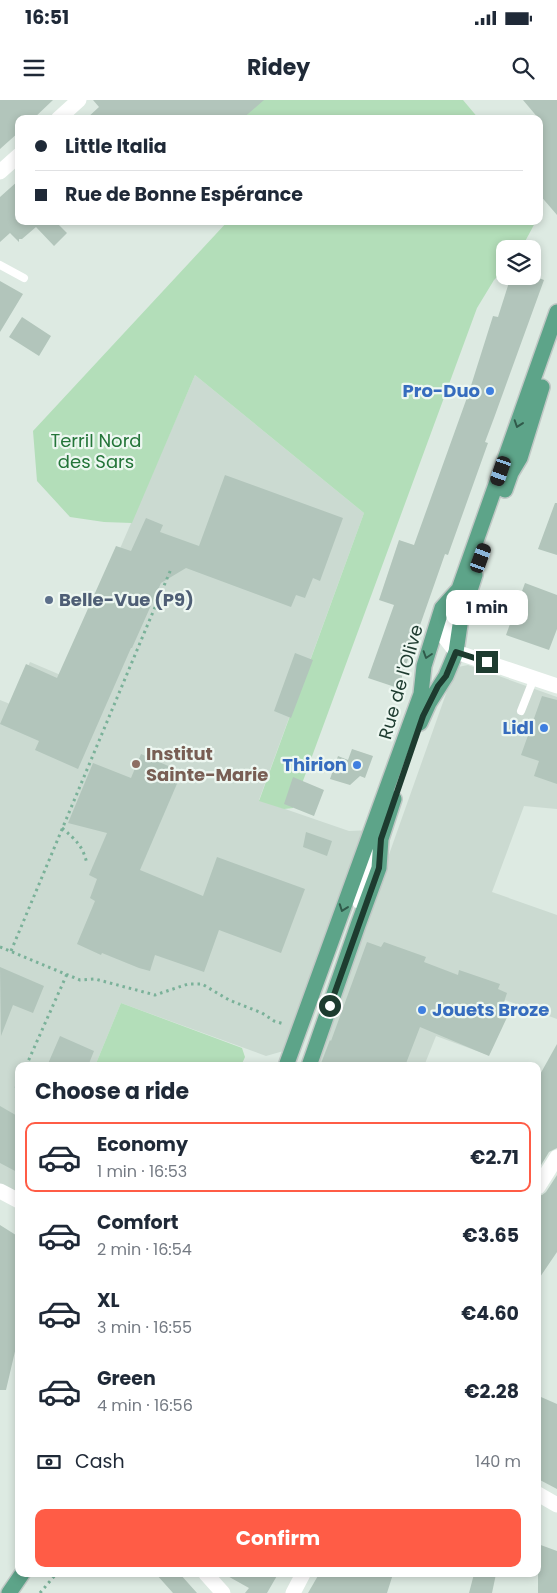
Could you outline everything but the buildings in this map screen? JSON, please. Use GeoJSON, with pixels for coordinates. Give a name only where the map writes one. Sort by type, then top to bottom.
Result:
{"type":"FeatureCollection","features":[{"type":"Feature","properties":{"kind":"main road","name":"Rue de l'Olive"},"geometry":{"type":"LineString","coordinates":[[287,1062],[421,694],[424,666],[442,608],[457,592],[475,547],[557,312]]}},
{"type":"Feature","properties":{"kind":"main road","name":"Rue de l'Olive"},"geometry":{"type":"LineString","coordinates":[[310,1062],[379,868],[381,839],[423,716],[438,686],[446,676],[456,652],[461,618],[469,592],[512,473],[520,458],[557,342]]}},
{"type":"Feature","properties":{"kind":"street"},"geometry":{"type":"LineString","coordinates":[[62,115],[79,100]]}},
{"type":"Feature","properties":{"kind":"street"},"geometry":{"type":"LineString","coordinates":[[0,172],[15,159]]}},
{"type":"Feature","properties":{"kind":"street"},"geometry":{"type":"LineString","coordinates":[[457,592],[445,631],[446,638],[456,652],[557,686]]}},
{"type":"Feature","properties":{"kind":"street"},"geometry":{"type":"LineString","coordinates":[[541,1183],[557,1157]]}},
{"type":"Feature","properties":{"kind":"street"},"geometry":{"type":"LineString","coordinates":[[0,1192],[15,1199]]}},
{"type":"Feature","properties":{"kind":"street"},"geometry":{"type":"LineString","coordinates":[[541,1496],[557,1505]]}},
{"type":"Feature","properties":{"kind":"street"},"geometry":{"type":"LineString","coordinates":[[209,1577],[223,1593]]}},
{"type":"Feature","properties":{"kind":"street"},"geometry":{"type":"LineString","coordinates":[[293,1593],[301,1577]]}},
{"type":"Feature","properties":{"kind":"lane"},"geometry":{"type":"LineString","coordinates":[[0,265],[24,278]]}},
{"type":"Feature","properties":{"kind":"lane"},"geometry":{"type":"LineString","coordinates":[[521,711],[534,678]]}},
{"type":"Feature","properties":{"kind":"lane"},"geometry":{"type":"LineString","coordinates":[[365,906],[357,904],[359,892],[370,867],[374,825]]}},
{"type":"Feature","properties":{"kind":"path"},"geometry":{"type":"LineString","coordinates":[[11,951],[171,569]]}},
{"type":"Feature","properties":{"kind":"path"},"geometry":{"type":"LineString","coordinates":[[62,828],[76,840],[84,851],[87,864]]}},
{"type":"Feature","properties":{"kind":"path"},"geometry":{"type":"LineString","coordinates":[[0,947],[80,980],[95,979],[155,995],[188,984],[202,984],[229,1000],[262,1013],[274,1021],[299,1029]]}},
{"type":"Feature","properties":{"kind":"path"},"geometry":{"type":"LineString","coordinates":[[28,1062],[67,974]]}},
{"type":"Feature","properties":{"kind":"path"},"geometry":{"type":"LineString","coordinates":[[40,1593],[53,1577]]}},
{"type":"Feature","properties":{"kind":"shaded area","name":"Institut Sainte-Marie"},"geometry":{"type":"Polygon","coordinates":[[[195,375],[364,513],[259,800],[349,831],[372,830],[294,1048],[266,1056],[121,1003],[97,1062],[15,1062],[15,1199],[0,1191],[0,700],[10,704],[30,662],[63,676],[195,375]]]}},
{"type":"Feature","properties":{"kind":"shaded area"},"geometry":{"type":"Polygon","coordinates":[[[468,665],[557,697],[557,809],[524,806],[492,892],[557,915],[557,1019],[505,1000],[485,1054],[436,1036],[426,1062],[315,1062],[453,674],[458,667],[468,665]]]}},
{"type":"Feature","properties":{"kind":"green space"},"geometry":{"type":"Polygon","coordinates":[[[233,100],[463,100],[476,115],[236,115],[233,100]]]}},
{"type":"Feature","properties":{"kind":"green space","name":"Terril Nord des Sars"},"geometry":{"type":"Polygon","coordinates":[[[224,225],[534,225],[526,240],[496,240],[496,278],[477,308],[293,808],[284,809],[259,801],[364,513],[195,375],[132,523],[104,522],[70,517],[37,481],[33,431],[224,225]]]}},
{"type":"Feature","properties":{"kind":"green space"},"geometry":{"type":"Polygon","coordinates":[[[121,1003],[242,1048],[245,1057],[243,1062],[97,1062],[121,1003]]]}},
{"type":"Feature","properties":{"kind":"place","name":"Pro-Duo"},"geometry":{"type":"Point","coordinates":[490,391]}},
{"type":"Feature","properties":{"kind":"place","name":"Belle-Vue (P9)"},"geometry":{"type":"Point","coordinates":[49,600]}},
{"type":"Feature","properties":{"kind":"place","name":"Lidl"},"geometry":{"type":"Point","coordinates":[544,728]}},
{"type":"Feature","properties":{"kind":"place","name":"Institut Sainte-Marie"},"geometry":{"type":"Point","coordinates":[136,764]}},
{"type":"Feature","properties":{"kind":"place","name":"Thirion"},"geometry":{"type":"Point","coordinates":[357,765]}},
{"type":"Feature","properties":{"kind":"place","name":"Jouets Broze"},"geometry":{"type":"Point","coordinates":[422,1010]}},
{"type":"Feature","properties":{"kind":"route"},"geometry":{"type":"LineString","coordinates":[[330,1006],[379,868],[381,839],[423,716],[438,686],[446,676],[456,652],[487,662]]}}]}
